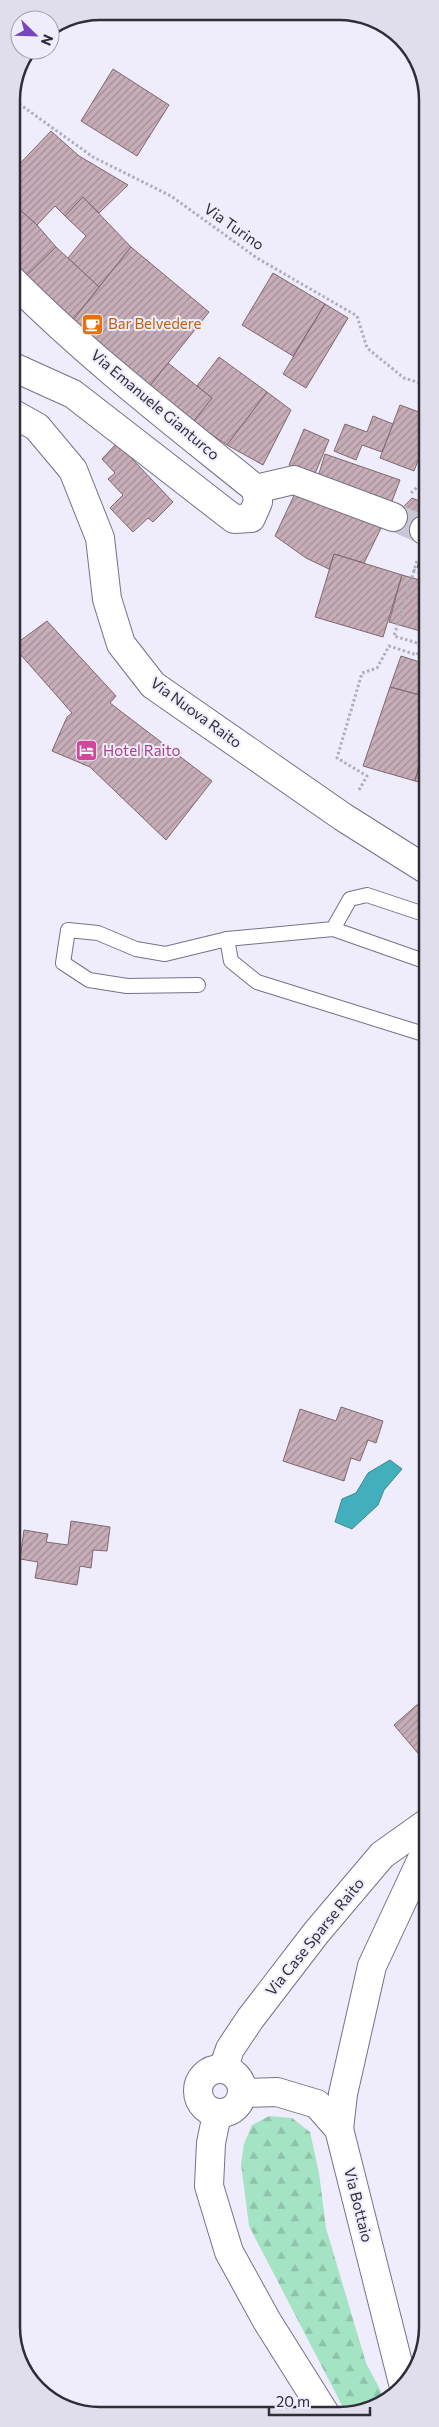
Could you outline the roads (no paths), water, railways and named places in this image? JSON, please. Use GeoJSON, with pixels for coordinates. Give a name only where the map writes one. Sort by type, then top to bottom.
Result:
{"type":"FeatureCollection","features":[{"type":"Feature","properties":{"kind":"street","name":"Via Emanuele Gianturco"},"geometry":{"type":"LineString","coordinates":[[20,287],[35,303],[142,396],[256,489]]}},
{"type":"Feature","properties":{"kind":"street"},"geometry":{"type":"LineString","coordinates":[[20,370],[73,394],[234,519],[251,518],[258,502],[256,489],[294,480],[393,517]]}},
{"type":"Feature","properties":{"kind":"street","name":"Via Nuova Raito"},"geometry":{"type":"LineString","coordinates":[[20,417],[37,426],[73,470],[100,538],[107,599],[121,644],[153,685],[343,817],[419,865]]}},
{"type":"Feature","properties":{"kind":"street","name":"Via Case Sparse Raito"},"geometry":{"type":"LineString","coordinates":[[223,2069],[230,2049],[250,2019],[316,1933],[382,1855],[419,1829]]}},
{"type":"Feature","properties":{"kind":"street"},"geometry":{"type":"LineString","coordinates":[[339,2129],[349,2068],[372,1966],[419,1867]]}},
{"type":"Feature","properties":{"kind":"street"},"geometry":{"type":"LineString","coordinates":[[223,2069],[229,2070],[240,2079],[242,2093],[237,2106],[231,2111],[216,2114],[203,2106],[197,2092],[198,2084],[208,2072],[223,2069]]}},
{"type":"Feature","properties":{"kind":"street","name":"Via Bottaio"},"geometry":{"type":"LineString","coordinates":[[242,2093],[277,2092],[317,2104],[339,2129],[401,2377]]}},
{"type":"Feature","properties":{"kind":"street"},"geometry":{"type":"LineString","coordinates":[[216,2114],[211,2143],[209,2186],[229,2252],[267,2322],[321,2407]]}},
{"type":"Feature","properties":{"kind":"lane"},"geometry":{"type":"LineString","coordinates":[[333,929],[350,899],[367,895],[419,912]]}},
{"type":"Feature","properties":{"kind":"lane"},"geometry":{"type":"LineString","coordinates":[[198,986],[127,986],[89,980],[63,963],[68,930],[98,933],[136,949],[165,954],[228,939],[333,929],[419,959]]}},
{"type":"Feature","properties":{"kind":"lane"},"geometry":{"type":"LineString","coordinates":[[228,939],[231,961],[257,982],[419,1033]]}},
{"type":"Feature","properties":{"kind":"water"},"geometry":{"type":"Polygon","coordinates":[[[390,1460],[402,1469],[384,1490],[378,1505],[352,1529],[335,1522],[342,1499],[356,1493],[368,1473],[390,1460]]]}},
{"type":"Feature","properties":{"kind":"tunnel"},"geometry":{"type":"LineString","coordinates":[[393,517],[419,528]]}},
{"type":"Feature","properties":{"kind":"place","name":"Bar Belvedere"},"geometry":{"type":"Point","coordinates":[92,324]}},
{"type":"Feature","properties":{"kind":"place","name":"Hotel Raito"},"geometry":{"type":"Point","coordinates":[87,751]}}]}
